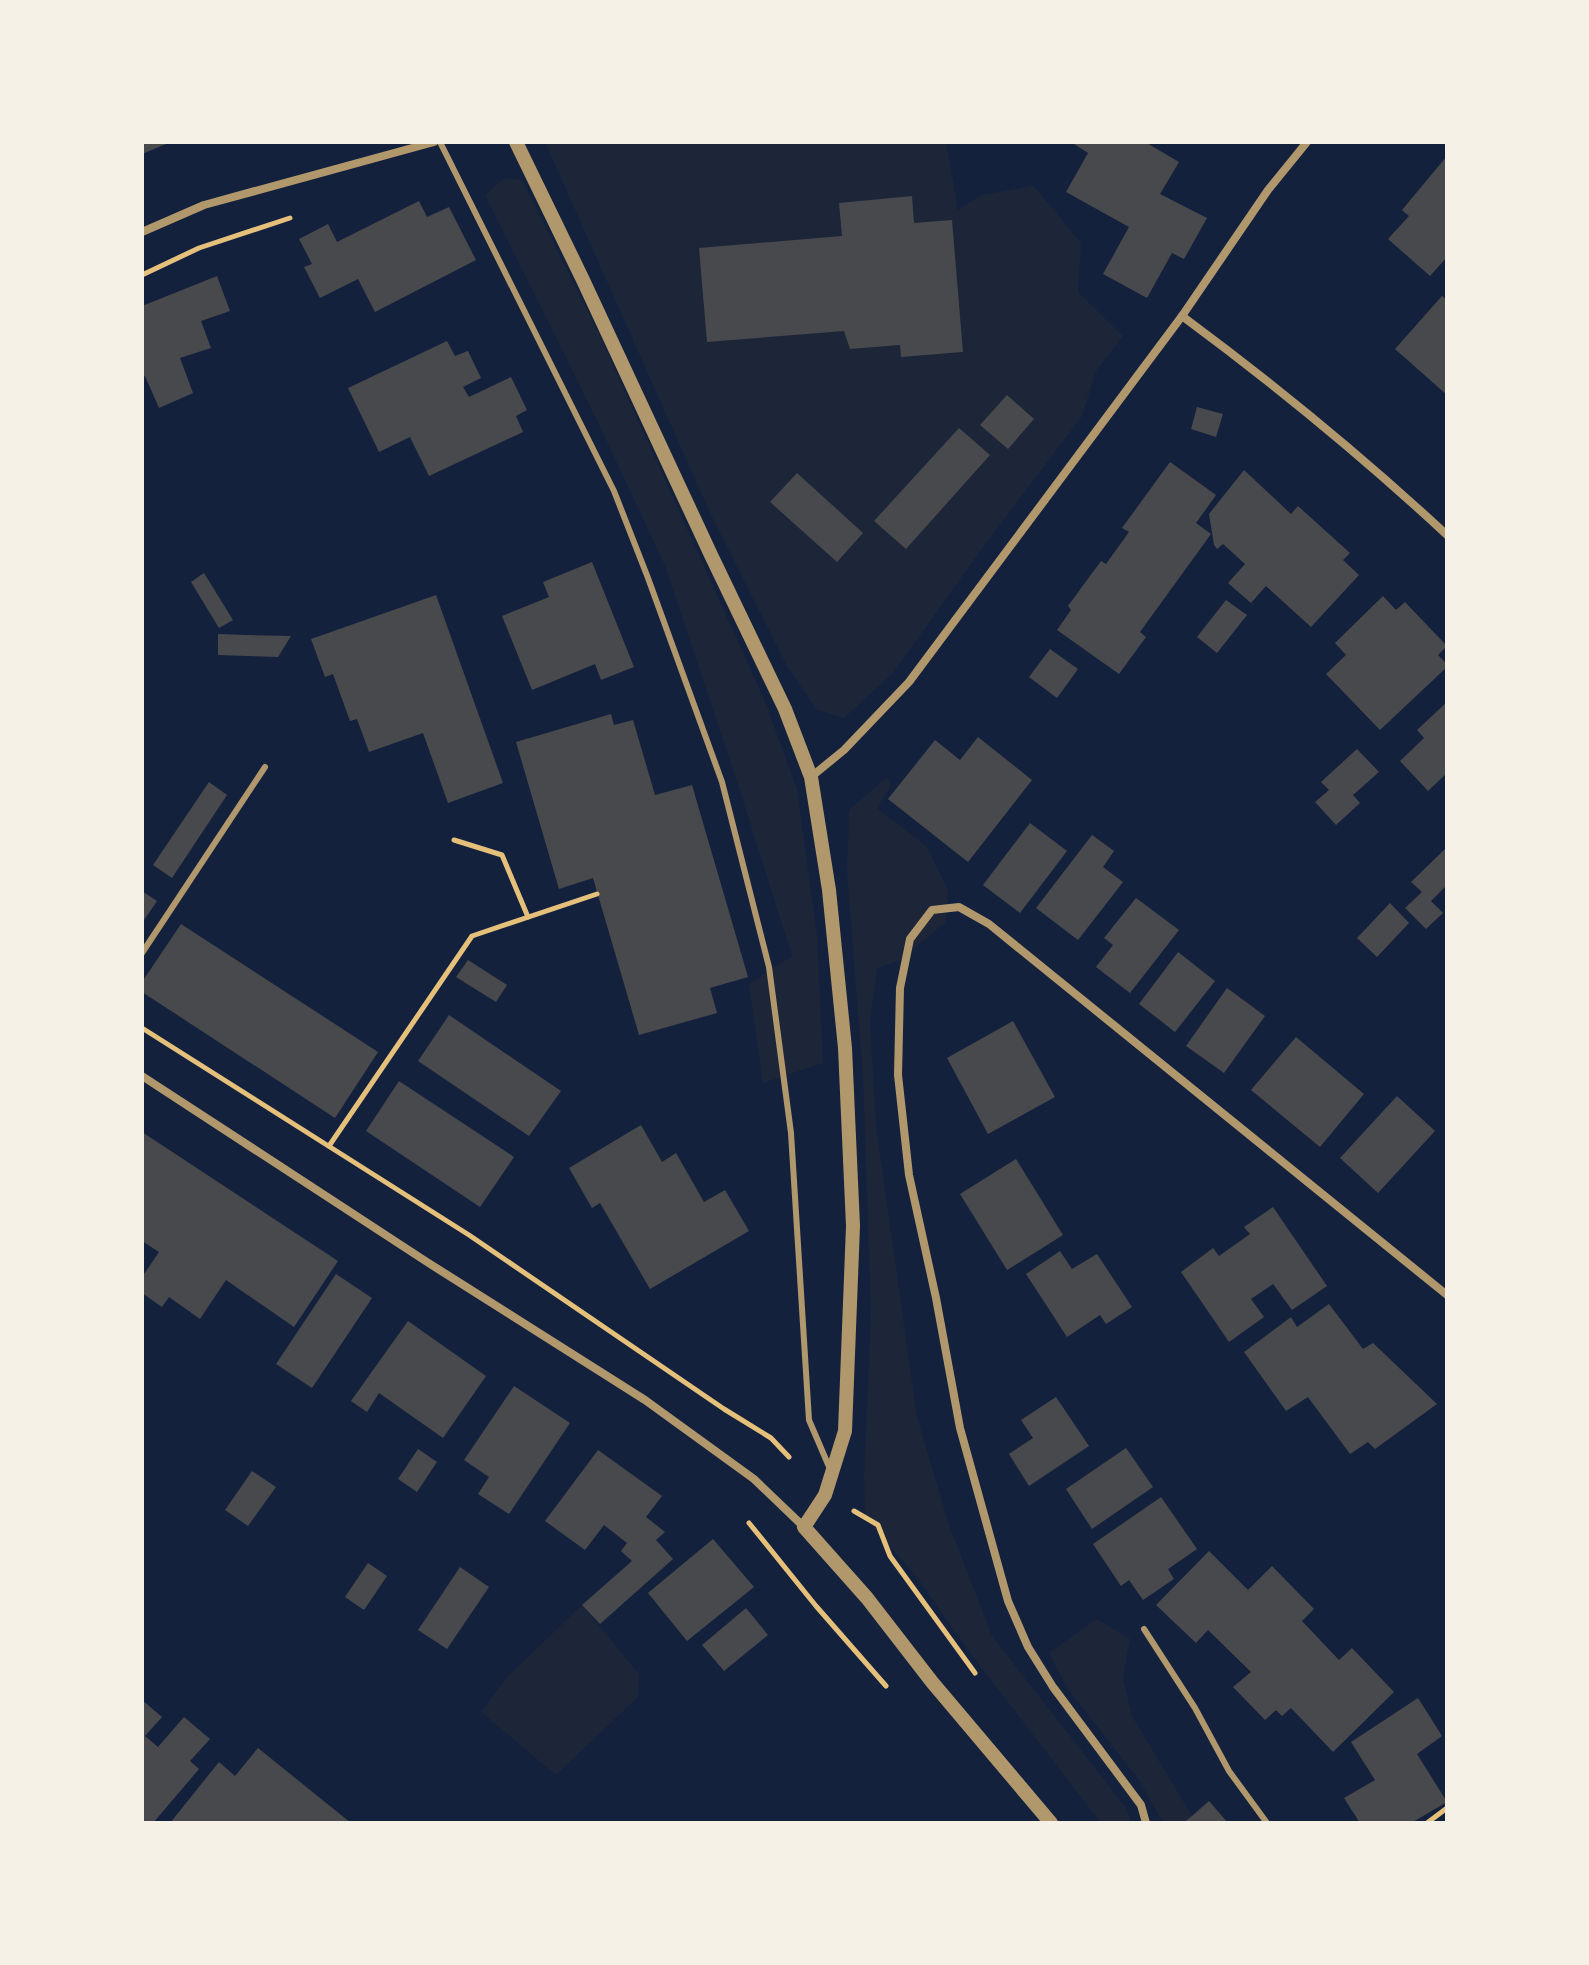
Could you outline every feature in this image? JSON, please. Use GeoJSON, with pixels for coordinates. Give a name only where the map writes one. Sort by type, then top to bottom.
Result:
{"type":"FeatureCollection","features":[{"type":"Feature","properties":{"kind":"street"},"geometry":{"type":"LineString","coordinates":[[142,232],[204,205],[434,142]]}},
{"type":"Feature","properties":{"kind":"street"},"geometry":{"type":"LineString","coordinates":[[516,142],[785,709],[811,777],[829,890],[845,1048],[853,1226],[845,1431],[825,1495],[804,1527]]}},
{"type":"Feature","properties":{"kind":"street"},"geometry":{"type":"LineString","coordinates":[[811,777],[844,750],[909,682],[1182,316],[1268,190],[1307,142]]}},
{"type":"Feature","properties":{"kind":"street"},"geometry":{"type":"LineString","coordinates":[[1182,316],[1240,359],[1388,481],[1447,535]]}},
{"type":"Feature","properties":{"kind":"street"},"geometry":{"type":"LineString","coordinates":[[1146,1823],[1141,1805],[1053,1687],[1028,1647],[1008,1601],[960,1428],[909,1175],[898,1075],[900,988],[910,939],[932,910],[959,907],[989,924],[1447,1295]]}},
{"type":"Feature","properties":{"kind":"street"},"geometry":{"type":"LineString","coordinates":[[142,1076],[645,1400],[754,1479],[804,1527],[867,1598],[932,1682],[1051,1823]]}},
{"type":"Feature","properties":{"kind":"lane"},"geometry":{"type":"LineString","coordinates":[[440,142],[614,491],[722,782],[769,967],[791,1133],[809,1420],[832,1472]]}},
{"type":"Feature","properties":{"kind":"lane"},"geometry":{"type":"LineString","coordinates":[[142,953],[265,767]]}},
{"type":"Feature","properties":{"kind":"lane"},"geometry":{"type":"LineString","coordinates":[[1144,1629],[1195,1708],[1229,1771],[1267,1823]]}},
{"type":"Feature","properties":{"kind":"path"},"geometry":{"type":"LineString","coordinates":[[142,275],[199,248],[295,217]]}},
{"type":"Feature","properties":{"kind":"path"},"geometry":{"type":"LineString","coordinates":[[454,840],[502,855],[528,917]]}},
{"type":"Feature","properties":{"kind":"path"},"geometry":{"type":"LineString","coordinates":[[329,1146],[472,936],[597,894]]}},
{"type":"Feature","properties":{"kind":"path"},"geometry":{"type":"LineString","coordinates":[[749,1523],[887,1688]]}},
{"type":"Feature","properties":{"kind":"path"},"geometry":{"type":"LineString","coordinates":[[1427,1823],[1447,1808]]}},
{"type":"Feature","properties":{"kind":"shaded area"},"geometry":{"type":"Polygon","coordinates":[[[545,142],[946,142],[958,210],[981,195],[1034,186],[1081,243],[1078,292],[1123,336],[1096,371],[1082,416],[893,673],[844,718],[817,710],[787,666],[710,513],[545,142]]]}},
{"type":"Feature","properties":{"kind":"shaded area"},"geometry":{"type":"Polygon","coordinates":[[[504,178],[522,180],[599,334],[764,699],[797,789],[817,935],[823,1063],[763,1083],[749,984],[792,956],[665,566],[595,416],[485,195],[504,178]]]}},
{"type":"Feature","properties":{"kind":"shaded area"},"geometry":{"type":"Polygon","coordinates":[[[887,777],[891,786],[877,808],[927,847],[948,890],[946,922],[900,960],[877,968],[870,1022],[876,1126],[917,1417],[948,1522],[992,1636],[1127,1809],[1131,1823],[1101,1823],[971,1654],[916,1576],[865,1519],[871,1314],[863,1075],[847,872],[849,810],[887,777]]]}},
{"type":"Feature","properties":{"kind":"shaded area"},"geometry":{"type":"Polygon","coordinates":[[[582,1605],[639,1674],[638,1697],[556,1775],[481,1712],[508,1676],[582,1605]]]}},
{"type":"Feature","properties":{"kind":"shaded area"},"geometry":{"type":"Polygon","coordinates":[[[1097,1619],[1130,1639],[1123,1678],[1132,1716],[1192,1816],[1184,1823],[1163,1823],[1139,1780],[1068,1689],[1049,1653],[1097,1619]]]}},
{"type":"Feature","properties":{"kind":"building"},"geometry":{"type":"Polygon","coordinates":[[[142,142],[171,142],[142,154],[142,142]]]}},
{"type":"Feature","properties":{"kind":"building"},"geometry":{"type":"Polygon","coordinates":[[[1071,142],[1145,142],[1179,162],[1160,194],[1207,218],[1184,259],[1172,253],[1147,298],[1103,274],[1129,227],[1066,192],[1088,153],[1071,142]]]}},
{"type":"Feature","properties":{"kind":"building"},"geometry":{"type":"Polygon","coordinates":[[[1447,156],[1447,257],[1430,276],[1388,239],[1409,216],[1402,210],[1447,156]]]}},
{"type":"Feature","properties":{"kind":"building"},"geometry":{"type":"Polygon","coordinates":[[[912,196],[914,223],[952,220],[963,352],[901,357],[900,345],[850,349],[844,331],[707,342],[699,248],[842,236],[839,203],[912,196]]]}},
{"type":"Feature","properties":{"kind":"building"},"geometry":{"type":"Polygon","coordinates":[[[419,201],[427,217],[449,207],[476,260],[375,312],[358,279],[320,298],[304,267],[312,264],[299,239],[328,224],[337,242],[419,201]]]}},
{"type":"Feature","properties":{"kind":"building"},"geometry":{"type":"Polygon","coordinates":[[[217,276],[230,311],[201,321],[211,348],[180,358],[193,393],[159,408],[145,376],[142,378],[142,306],[217,276]]]}},
{"type":"Feature","properties":{"kind":"building"},"geometry":{"type":"Polygon","coordinates":[[[1442,296],[1447,300],[1447,395],[1395,349],[1442,296]]]}},
{"type":"Feature","properties":{"kind":"building"},"geometry":{"type":"Polygon","coordinates":[[[447,341],[455,356],[468,351],[481,378],[463,387],[469,397],[511,377],[527,410],[516,416],[523,432],[429,476],[410,437],[379,452],[348,388],[447,341]]]}},
{"type":"Feature","properties":{"kind":"building"},"geometry":{"type":"Polygon","coordinates":[[[1007,395],[1034,419],[1008,449],[980,425],[1007,395]]]}},
{"type":"Feature","properties":{"kind":"building"},"geometry":{"type":"Polygon","coordinates":[[[1197,407],[1223,414],[1216,437],[1191,429],[1197,407]]]}},
{"type":"Feature","properties":{"kind":"building"},"geometry":{"type":"Polygon","coordinates":[[[959,428],[990,455],[906,549],[874,521],[959,428]]]}},
{"type":"Feature","properties":{"kind":"building"},"geometry":{"type":"Polygon","coordinates":[[[1170,462],[1216,495],[1196,523],[1211,534],[1140,632],[1146,637],[1119,674],[1057,630],[1071,610],[1068,606],[1101,561],[1106,564],[1129,532],[1122,528],[1170,462]]]}},
{"type":"Feature","properties":{"kind":"building"},"geometry":{"type":"Polygon","coordinates":[[[1244,470],[1291,514],[1298,506],[1350,553],[1343,560],[1359,575],[1311,627],[1266,586],[1251,603],[1228,583],[1245,564],[1223,544],[1217,549],[1214,545],[1209,514],[1244,470]]]}},
{"type":"Feature","properties":{"kind":"building"},"geometry":{"type":"Polygon","coordinates":[[[797,473],[863,533],[837,562],[770,502],[797,473]]]}},
{"type":"Feature","properties":{"kind":"building"},"geometry":{"type":"Polygon","coordinates":[[[592,562],[634,667],[601,680],[595,664],[532,690],[502,616],[549,597],[543,582],[592,562]]]}},
{"type":"Feature","properties":{"kind":"building"},"geometry":{"type":"Polygon","coordinates":[[[204,573],[233,620],[219,628],[191,582],[204,573]]]}},
{"type":"Feature","properties":{"kind":"building"},"geometry":{"type":"Polygon","coordinates":[[[436,595],[503,783],[448,803],[423,733],[369,752],[357,719],[350,721],[333,674],[325,677],[311,639],[436,595]]]}},
{"type":"Feature","properties":{"kind":"building"},"geometry":{"type":"Polygon","coordinates":[[[1383,596],[1396,610],[1405,602],[1447,646],[1438,655],[1447,667],[1380,730],[1326,674],[1346,655],[1335,643],[1383,596]]]}},
{"type":"Feature","properties":{"kind":"building"},"geometry":{"type":"Polygon","coordinates":[[[1226,600],[1247,615],[1217,653],[1197,637],[1226,600]]]}},
{"type":"Feature","properties":{"kind":"building"},"geometry":{"type":"Polygon","coordinates":[[[218,634],[291,636],[278,657],[218,655],[218,634]]]}},
{"type":"Feature","properties":{"kind":"building"},"geometry":{"type":"Polygon","coordinates":[[[1050,649],[1078,669],[1057,698],[1029,677],[1050,649]]]}},
{"type":"Feature","properties":{"kind":"building"},"geometry":{"type":"Polygon","coordinates":[[[1447,702],[1447,773],[1428,791],[1400,761],[1424,738],[1417,730],[1447,702]]]}},
{"type":"Feature","properties":{"kind":"building"},"geometry":{"type":"Polygon","coordinates":[[[611,714],[614,725],[633,720],[655,795],[692,785],[748,977],[710,988],[717,1013],[639,1035],[593,878],[559,889],[516,742],[611,714]]]}},
{"type":"Feature","properties":{"kind":"building"},"geometry":{"type":"Polygon","coordinates":[[[978,737],[1032,780],[968,862],[888,799],[935,740],[960,760],[978,737]]]}},
{"type":"Feature","properties":{"kind":"building"},"geometry":{"type":"Polygon","coordinates":[[[1357,749],[1379,772],[1353,795],[1360,803],[1336,825],[1315,802],[1329,790],[1321,782],[1357,749]]]}},
{"type":"Feature","properties":{"kind":"building"},"geometry":{"type":"Polygon","coordinates":[[[209,782],[227,795],[172,878],[153,865],[209,782]]]}},
{"type":"Feature","properties":{"kind":"building"},"geometry":{"type":"Polygon","coordinates":[[[1030,823],[1067,851],[1020,913],[983,885],[1030,823]]]}},
{"type":"Feature","properties":{"kind":"building"},"geometry":{"type":"Polygon","coordinates":[[[1092,835],[1114,851],[1103,867],[1123,882],[1078,940],[1036,908],[1092,835]]]}},
{"type":"Feature","properties":{"kind":"building"},"geometry":{"type":"Polygon","coordinates":[[[1447,847],[1447,885],[1431,901],[1443,913],[1426,929],[1405,908],[1422,892],[1411,882],[1447,847]]]}},
{"type":"Feature","properties":{"kind":"building"},"geometry":{"type":"Polygon","coordinates":[[[142,891],[157,901],[142,923],[142,891]]]}},
{"type":"Feature","properties":{"kind":"building"},"geometry":{"type":"Polygon","coordinates":[[[1136,898],[1179,930],[1130,993],[1096,967],[1113,945],[1104,938],[1136,898]]]}},
{"type":"Feature","properties":{"kind":"building"},"geometry":{"type":"Polygon","coordinates":[[[1390,903],[1409,923],[1377,957],[1357,938],[1390,903]]]}},
{"type":"Feature","properties":{"kind":"building"},"geometry":{"type":"Polygon","coordinates":[[[181,924],[378,1052],[335,1118],[142,992],[142,982],[181,924]]]}},
{"type":"Feature","properties":{"kind":"building"},"geometry":{"type":"Polygon","coordinates":[[[1178,952],[1215,981],[1175,1032],[1139,1004],[1178,952]]]}},
{"type":"Feature","properties":{"kind":"building"},"geometry":{"type":"Polygon","coordinates":[[[468,960],[507,985],[496,1002],[456,977],[468,960]]]}},
{"type":"Feature","properties":{"kind":"building"},"geometry":{"type":"Polygon","coordinates":[[[1227,988],[1265,1016],[1224,1073],[1186,1046],[1227,988]]]}},
{"type":"Feature","properties":{"kind":"building"},"geometry":{"type":"Polygon","coordinates":[[[449,1015],[561,1091],[529,1136],[418,1061],[449,1015]]]}},
{"type":"Feature","properties":{"kind":"building"},"geometry":{"type":"Polygon","coordinates":[[[1013,1021],[1055,1097],[988,1134],[947,1058],[1013,1021]]]}},
{"type":"Feature","properties":{"kind":"building"},"geometry":{"type":"Polygon","coordinates":[[[1296,1037],[1364,1094],[1320,1147],[1251,1090],[1296,1037]]]}},
{"type":"Feature","properties":{"kind":"building"},"geometry":{"type":"Polygon","coordinates":[[[399,1081],[514,1157],[480,1207],[366,1131],[399,1081]]]}},
{"type":"Feature","properties":{"kind":"building"},"geometry":{"type":"Polygon","coordinates":[[[1397,1096],[1435,1131],[1378,1193],[1340,1158],[1397,1096]]]}},
{"type":"Feature","properties":{"kind":"building"},"geometry":{"type":"Polygon","coordinates":[[[641,1125],[662,1162],[676,1153],[704,1202],[725,1190],[749,1231],[650,1289],[600,1203],[592,1208],[569,1168],[641,1125]]]}},
{"type":"Feature","properties":{"kind":"building"},"geometry":{"type":"Polygon","coordinates":[[[142,1132],[338,1261],[294,1327],[226,1280],[200,1319],[169,1297],[162,1307],[142,1293],[142,1277],[159,1252],[142,1241],[142,1132]]]}},
{"type":"Feature","properties":{"kind":"building"},"geometry":{"type":"Polygon","coordinates":[[[1016,1159],[1063,1235],[1007,1270],[960,1194],[1016,1159]]]}},
{"type":"Feature","properties":{"kind":"building"},"geometry":{"type":"Polygon","coordinates":[[[1273,1207],[1327,1286],[1292,1310],[1273,1284],[1251,1299],[1264,1317],[1229,1342],[1181,1272],[1213,1248],[1219,1256],[1250,1234],[1244,1227],[1273,1207]]]}},
{"type":"Feature","properties":{"kind":"building"},"geometry":{"type":"Polygon","coordinates":[[[1060,1251],[1072,1269],[1097,1254],[1132,1307],[1106,1324],[1100,1315],[1067,1337],[1026,1274],[1060,1251]]]}},
{"type":"Feature","properties":{"kind":"building"},"geometry":{"type":"Polygon","coordinates":[[[336,1274],[372,1298],[312,1388],[276,1364],[336,1274]]]}},
{"type":"Feature","properties":{"kind":"building"},"geometry":{"type":"Polygon","coordinates":[[[1329,1304],[1363,1349],[1373,1343],[1437,1404],[1375,1449],[1368,1442],[1350,1454],[1308,1397],[1286,1411],[1244,1352],[1291,1317],[1297,1327],[1329,1304]]]}},
{"type":"Feature","properties":{"kind":"building"},"geometry":{"type":"Polygon","coordinates":[[[408,1321],[486,1376],[443,1438],[379,1393],[367,1412],[351,1401],[408,1321]]]}},
{"type":"Feature","properties":{"kind":"building"},"geometry":{"type":"Polygon","coordinates":[[[514,1386],[570,1423],[509,1514],[478,1494],[489,1477],[464,1460],[514,1386]]]}},
{"type":"Feature","properties":{"kind":"building"},"geometry":{"type":"Polygon","coordinates":[[[1056,1397],[1089,1446],[1029,1486],[1009,1454],[1033,1438],[1021,1420],[1056,1397]]]}},
{"type":"Feature","properties":{"kind":"building"},"geometry":{"type":"Polygon","coordinates":[[[1126,1448],[1153,1487],[1092,1529],[1066,1489],[1126,1448]]]}},
{"type":"Feature","properties":{"kind":"building"},"geometry":{"type":"Polygon","coordinates":[[[418,1449],[437,1462],[417,1492],[398,1479],[418,1449]]]}},
{"type":"Feature","properties":{"kind":"building"},"geometry":{"type":"Polygon","coordinates":[[[598,1450],[662,1496],[646,1517],[665,1532],[656,1540],[673,1559],[600,1624],[582,1605],[632,1561],[621,1551],[627,1543],[604,1525],[585,1550],[545,1521],[598,1450]]]}},
{"type":"Feature","properties":{"kind":"building"},"geometry":{"type":"Polygon","coordinates":[[[252,1471],[276,1487],[248,1526],[225,1510],[252,1471]]]}},
{"type":"Feature","properties":{"kind":"building"},"geometry":{"type":"Polygon","coordinates":[[[1161,1497],[1197,1549],[1168,1569],[1174,1579],[1143,1600],[1129,1580],[1121,1586],[1093,1544],[1161,1497]]]}},
{"type":"Feature","properties":{"kind":"building"},"geometry":{"type":"Polygon","coordinates":[[[713,1539],[754,1587],[687,1641],[648,1593],[713,1539]]]}},
{"type":"Feature","properties":{"kind":"building"},"geometry":{"type":"Polygon","coordinates":[[[1209,1551],[1248,1590],[1272,1566],[1314,1609],[1302,1621],[1339,1660],[1352,1648],[1394,1692],[1333,1752],[1291,1708],[1282,1716],[1276,1710],[1265,1720],[1233,1687],[1251,1672],[1208,1630],[1196,1643],[1156,1605],[1209,1551]]]}},
{"type":"Feature","properties":{"kind":"building"},"geometry":{"type":"Polygon","coordinates":[[[368,1563],[387,1576],[364,1610],[345,1597],[368,1563]]]}},
{"type":"Feature","properties":{"kind":"building"},"geometry":{"type":"Polygon","coordinates":[[[460,1567],[489,1587],[447,1649],[418,1630],[460,1567]]]}},
{"type":"Feature","properties":{"kind":"building"},"geometry":{"type":"Polygon","coordinates":[[[746,1608],[768,1635],[724,1671],[702,1645],[746,1608]]]}},
{"type":"Feature","properties":{"kind":"building"},"geometry":{"type":"Polygon","coordinates":[[[1418,1698],[1442,1736],[1417,1754],[1447,1802],[1411,1823],[1360,1823],[1344,1798],[1375,1780],[1351,1742],[1418,1698]]]}},
{"type":"Feature","properties":{"kind":"building"},"geometry":{"type":"Polygon","coordinates":[[[142,1700],[162,1717],[145,1736],[158,1747],[184,1717],[210,1739],[190,1761],[199,1769],[153,1823],[142,1821],[142,1700]]]}},
{"type":"Feature","properties":{"kind":"building"},"geometry":{"type":"Polygon","coordinates":[[[258,1748],[351,1823],[170,1823],[219,1762],[235,1776],[258,1748]]]}},
{"type":"Feature","properties":{"kind":"building"},"geometry":{"type":"Polygon","coordinates":[[[1209,1801],[1228,1823],[1183,1823],[1192,1816],[1209,1801]]]}}]}
